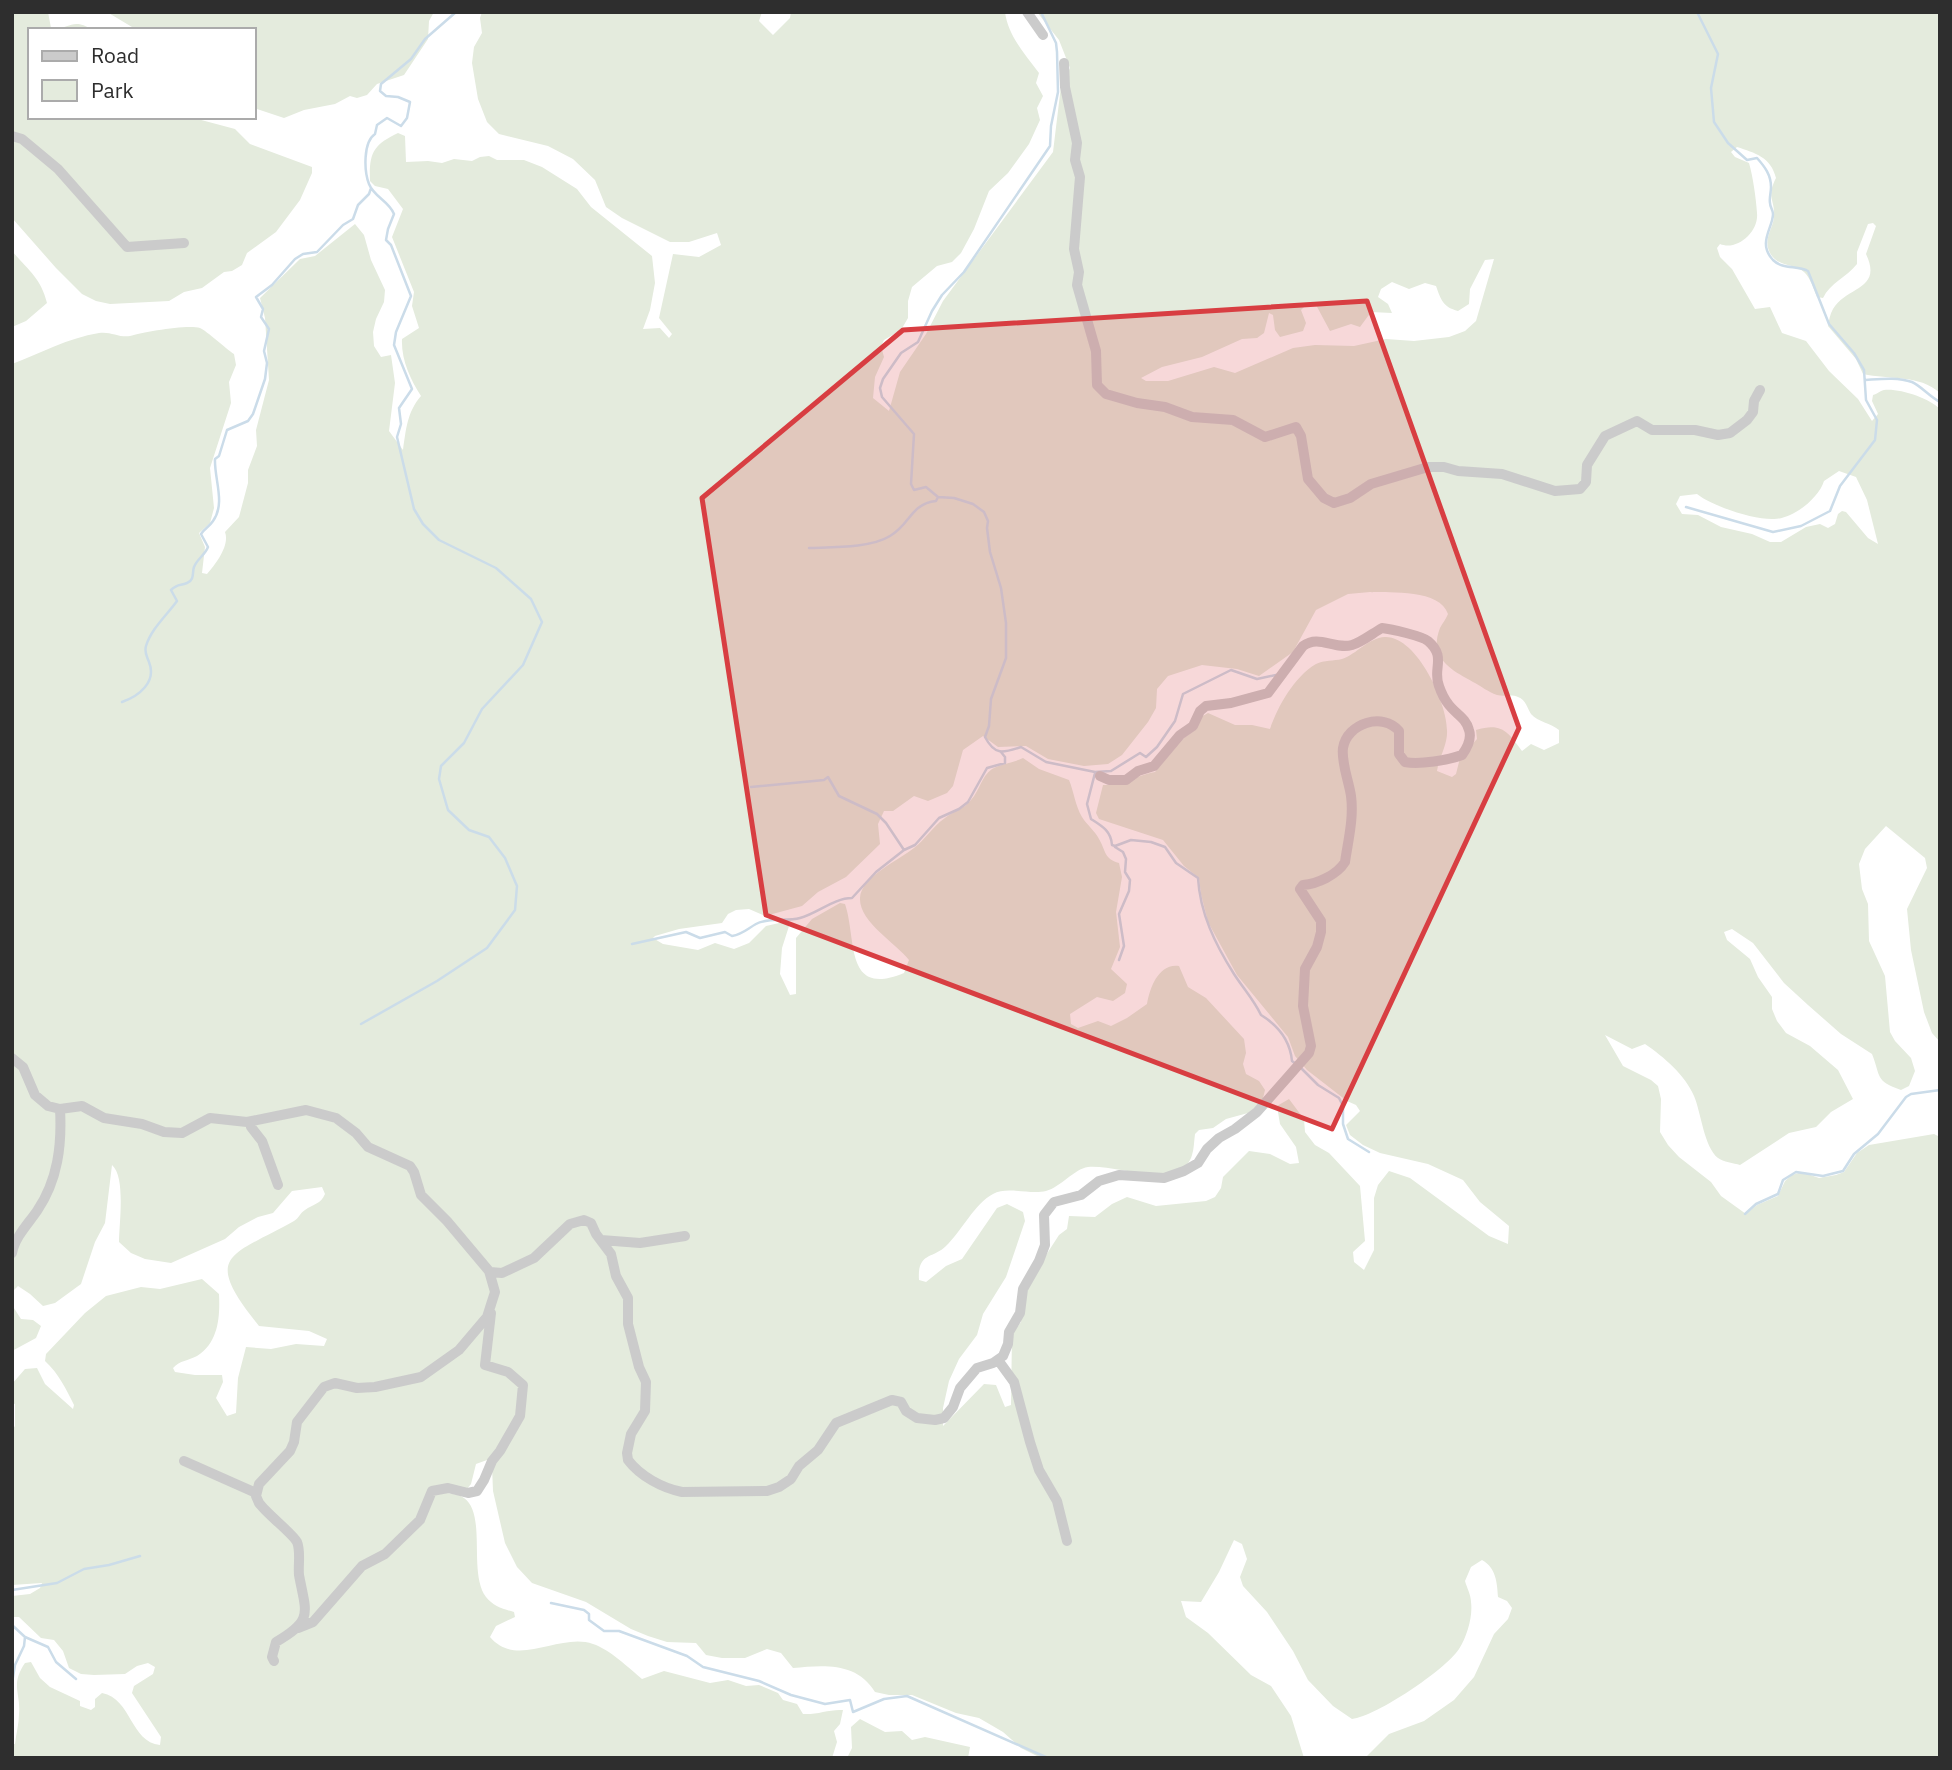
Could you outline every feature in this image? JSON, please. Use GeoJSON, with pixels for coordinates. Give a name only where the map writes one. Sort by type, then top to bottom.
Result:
{"type":"FeatureCollection","features":[{"type":"Feature","properties":{"kind":"street"},"geometry":{"type":"LineString","coordinates":[[1027,12],[1043,35]]}},
{"type":"Feature","properties":{"kind":"street"},"geometry":{"type":"LineString","coordinates":[[1064,63],[1065,87],[1077,144],[1075,160],[1080,177],[1074,249],[1079,272],[1077,285],[1096,351],[1097,385],[1107,394],[1137,403],[1165,407],[1192,417],[1233,420],[1265,437],[1296,427],[1301,436],[1308,479],[1324,498],[1334,503],[1371,484],[1429,467],[1502,474],[1555,491],[1580,489],[1586,482],[1587,465],[1605,436],[1637,421],[1652,430],[1695,430],[1718,435],[1730,433],[1753,412],[1754,401],[1760,390]]}},
{"type":"Feature","properties":{"kind":"street"},"geometry":{"type":"LineString","coordinates":[[12,136],[22,139],[58,169],[127,247],[184,243]]}},
{"type":"Feature","properties":{"kind":"street"},"geometry":{"type":"LineString","coordinates":[[490,1272],[502,1273],[534,1258],[570,1224],[579,1220],[591,1223],[611,1254],[616,1276],[628,1298],[628,1324],[647,1392],[645,1411],[631,1434],[626,1453],[628,1460],[653,1480],[672,1490],[757,1491],[779,1487],[786,1484],[799,1466],[818,1450],[832,1427],[842,1419],[892,1400],[901,1402],[906,1411],[917,1418],[944,1418],[950,1413],[965,1380],[977,1368],[999,1360],[1006,1350],[1009,1332],[1018,1319],[1023,1289],[1045,1245],[1044,1215],[1054,1202],[1081,1195],[1099,1181],[1119,1175],[1164,1178],[1198,1163],[1207,1149],[1219,1138],[1257,1112],[1309,1053],[1311,1046],[1303,1006],[1305,969],[1317,947],[1321,921],[1300,889],[1331,875],[1345,862],[1352,811],[1343,747],[1353,730],[1374,721],[1388,722],[1399,731],[1399,754],[1405,762],[1412,763],[1462,755],[1470,738],[1465,720],[1448,704],[1439,687],[1437,680],[1440,662],[1438,653],[1430,642],[1418,635],[1382,628],[1355,645],[1339,647],[1319,640],[1311,641],[1303,646],[1268,694],[1206,706],[1200,711],[1193,726],[1180,735],[1154,766],[1138,771],[1126,780],[1109,780],[1100,776]]}},
{"type":"Feature","properties":{"kind":"street"},"geometry":{"type":"LineString","coordinates":[[12,1058],[23,1067],[29,1084],[42,1102],[60,1109],[82,1106],[112,1121],[132,1122],[174,1133],[189,1131],[210,1118],[250,1122],[306,1110],[324,1114],[346,1124],[368,1147],[410,1166],[421,1195],[490,1272],[495,1292],[485,1365],[508,1372],[523,1385],[520,1416],[477,1491],[468,1493],[448,1488],[432,1491],[420,1520],[385,1554],[362,1566],[313,1622],[276,1642],[272,1657],[274,1661]]}},
{"type":"Feature","properties":{"kind":"street"},"geometry":{"type":"LineString","coordinates":[[12,1253],[14,1244],[50,1187],[58,1158],[60,1109]]}},
{"type":"Feature","properties":{"kind":"street"},"geometry":{"type":"LineString","coordinates":[[250,1122],[262,1141],[278,1185]]}},
{"type":"Feature","properties":{"kind":"street"},"geometry":{"type":"LineString","coordinates":[[601,1240],[639,1243],[685,1236]]}},
{"type":"Feature","properties":{"kind":"street"},"geometry":{"type":"LineString","coordinates":[[298,1628],[303,1620],[306,1602],[299,1575],[297,1542],[258,1503],[256,1493],[263,1478],[290,1451],[297,1422],[324,1387],[335,1383],[356,1388],[375,1387],[421,1377],[465,1345],[491,1309]]}},
{"type":"Feature","properties":{"kind":"street"},"geometry":{"type":"LineString","coordinates":[[999,1360],[1014,1382],[1030,1443],[1039,1470],[1057,1501],[1067,1541]]}},
{"type":"Feature","properties":{"kind":"street"},"geometry":{"type":"LineString","coordinates":[[184,1461],[256,1493]]}},
{"type":"Feature","properties":{"kind":"highlighted area"},"geometry":{"type":"Polygon","coordinates":[[[1367,301],[1519,728],[1332,1129],[766,915],[702,498],[903,330],[1367,301]]]}},
{"type":"Feature","properties":{"kind":"green space"},"geometry":{"type":"Polygon","coordinates":[[[12,12],[48,12],[51,28],[28,28],[28,119],[198,119],[235,129],[250,144],[312,167],[300,200],[276,232],[247,253],[242,265],[224,272],[202,288],[184,292],[169,301],[110,304],[82,294],[12,218],[12,12]]]}},
{"type":"Feature","properties":{"kind":"green space"},"geometry":{"type":"Polygon","coordinates":[[[107,12],[434,12],[429,21],[428,39],[404,75],[377,84],[367,95],[357,98],[350,96],[335,104],[304,110],[284,118],[256,109],[256,28],[134,28],[107,12]]]}},
{"type":"Feature","properties":{"kind":"green space"},"geometry":{"type":"Polygon","coordinates":[[[482,12],[762,12],[759,21],[773,35],[790,18],[791,12],[1005,12],[1013,37],[1039,73],[1036,83],[1043,96],[1037,108],[1040,120],[1029,144],[1008,173],[989,191],[961,253],[952,262],[937,266],[912,287],[908,301],[908,318],[901,330],[884,340],[881,346],[884,357],[875,377],[873,398],[889,411],[900,372],[926,334],[943,301],[1053,152],[1061,86],[1070,68],[1059,40],[1037,12],[1940,12],[1940,393],[1913,380],[1863,374],[1856,359],[1828,326],[1833,309],[1867,281],[1870,275],[1866,254],[1876,226],[1873,223],[1868,224],[1857,252],[1857,264],[1830,288],[1823,298],[1817,297],[1804,272],[1774,259],[1768,248],[1774,216],[1771,194],[1776,178],[1774,171],[1761,157],[1737,147],[1731,152],[1735,157],[1749,163],[1757,220],[1746,238],[1733,245],[1720,244],[1717,248],[1720,257],[1732,269],[1755,309],[1770,307],[1782,333],[1806,341],[1829,371],[1858,399],[1872,421],[1878,414],[1872,401],[1873,395],[1884,390],[1914,395],[1940,409],[1940,1042],[1932,1033],[1924,1012],[1911,950],[1907,909],[1927,868],[1925,858],[1886,826],[1865,849],[1859,864],[1862,889],[1868,904],[1869,941],[1885,976],[1890,1032],[1911,1058],[1915,1071],[1909,1086],[1901,1090],[1883,1081],[1872,1054],[1841,1034],[1808,1005],[1784,983],[1753,943],[1732,929],[1724,932],[1727,940],[1750,959],[1772,997],[1772,1009],[1777,1021],[1786,1033],[1810,1046],[1838,1070],[1853,1099],[1831,1112],[1816,1127],[1789,1133],[1740,1165],[1720,1159],[1713,1153],[1694,1096],[1673,1067],[1645,1044],[1632,1049],[1605,1035],[1623,1066],[1658,1086],[1661,1099],[1660,1132],[1668,1145],[1711,1182],[1721,1196],[1746,1214],[1757,1205],[1778,1196],[1785,1181],[1792,1175],[1802,1172],[1819,1178],[1836,1175],[1844,1172],[1857,1153],[1869,1145],[1934,1134],[1940,1137],[1940,1758],[1365,1758],[1389,1734],[1424,1721],[1454,1700],[1474,1677],[1494,1634],[1508,1619],[1512,1608],[1507,1601],[1498,1597],[1493,1571],[1482,1560],[1471,1567],[1465,1581],[1471,1599],[1470,1620],[1462,1644],[1451,1658],[1426,1680],[1393,1701],[1352,1719],[1333,1706],[1308,1680],[1293,1651],[1267,1612],[1243,1586],[1240,1577],[1247,1559],[1242,1544],[1234,1540],[1201,1602],[1181,1601],[1186,1617],[1208,1633],[1251,1675],[1271,1686],[1291,1716],[1304,1758],[1041,1758],[1021,1748],[1003,1732],[979,1718],[956,1713],[912,1695],[875,1692],[868,1682],[849,1670],[828,1666],[793,1668],[781,1653],[767,1649],[745,1658],[706,1655],[696,1643],[667,1642],[648,1636],[586,1602],[532,1583],[517,1567],[505,1543],[493,1491],[492,1466],[487,1460],[476,1464],[467,1489],[450,1486],[448,1493],[462,1497],[471,1506],[475,1517],[478,1574],[486,1597],[495,1605],[514,1612],[515,1617],[496,1626],[490,1637],[501,1646],[513,1650],[567,1642],[593,1644],[612,1654],[642,1679],[664,1671],[710,1683],[728,1680],[746,1686],[759,1685],[778,1693],[783,1700],[797,1704],[803,1714],[843,1710],[840,1724],[834,1731],[837,1742],[832,1758],[12,1758],[12,1744],[15,1744],[19,1718],[18,1677],[25,1663],[31,1662],[40,1678],[50,1687],[80,1701],[80,1706],[91,1710],[95,1707],[95,1699],[102,1693],[120,1703],[136,1729],[150,1742],[160,1745],[161,1737],[132,1693],[134,1686],[153,1674],[155,1667],[148,1663],[125,1674],[81,1674],[69,1668],[63,1651],[54,1640],[41,1638],[19,1617],[12,1617],[12,1596],[30,1594],[40,1588],[42,1583],[12,1585],[12,1430],[15,1426],[15,1404],[12,1403],[12,1384],[25,1369],[37,1368],[45,1384],[73,1409],[74,1405],[62,1382],[45,1361],[46,1354],[85,1313],[106,1296],[141,1287],[160,1289],[202,1279],[219,1294],[217,1328],[210,1344],[197,1356],[173,1368],[175,1372],[195,1375],[222,1375],[223,1382],[216,1398],[227,1416],[236,1413],[238,1378],[246,1347],[271,1349],[296,1344],[324,1346],[327,1339],[309,1331],[259,1326],[241,1302],[231,1284],[228,1271],[231,1260],[240,1251],[294,1221],[303,1211],[321,1200],[325,1194],[322,1187],[292,1191],[273,1213],[258,1217],[239,1227],[225,1239],[171,1263],[145,1259],[131,1253],[119,1242],[120,1190],[112,1165],[105,1223],[95,1242],[81,1284],[55,1303],[43,1306],[18,1286],[12,1292],[12,364],[88,335],[103,333],[126,336],[186,327],[200,328],[234,354],[236,365],[229,382],[231,403],[210,468],[214,508],[210,523],[199,533],[205,547],[202,573],[207,574],[224,548],[225,532],[239,517],[248,483],[248,470],[257,446],[256,430],[269,380],[265,318],[260,298],[300,259],[315,256],[355,224],[364,235],[371,260],[385,290],[384,302],[373,332],[374,346],[381,357],[391,355],[395,383],[389,431],[403,450],[410,415],[421,396],[407,369],[402,339],[419,328],[412,306],[414,292],[392,237],[403,209],[388,189],[375,186],[370,181],[370,163],[374,151],[398,133],[405,136],[406,162],[442,163],[454,159],[472,161],[489,156],[497,160],[524,160],[542,167],[577,189],[591,207],[652,256],[655,283],[643,329],[660,328],[669,338],[672,334],[659,318],[673,254],[699,257],[721,245],[717,233],[689,242],[670,242],[606,207],[595,180],[573,159],[548,146],[499,134],[487,122],[478,99],[472,63],[474,47],[482,33],[482,12]],[[1494,259],[1485,260],[1470,289],[1469,304],[1458,311],[1443,302],[1436,286],[1425,283],[1409,289],[1392,282],[1381,289],[1378,297],[1388,304],[1392,313],[1371,312],[1360,327],[1351,324],[1330,331],[1315,303],[1307,304],[1301,310],[1306,323],[1303,331],[1280,337],[1275,330],[1273,315],[1269,313],[1264,333],[1257,338],[1242,339],[1202,357],[1162,367],[1141,378],[1146,381],[1168,381],[1214,367],[1235,373],[1293,348],[1315,345],[1354,346],[1386,339],[1414,341],[1449,337],[1465,331],[1476,321],[1494,259]],[[1839,471],[1824,481],[1817,494],[1804,506],[1781,518],[1766,519],[1745,515],[1697,494],[1680,496],[1676,504],[1682,514],[1698,515],[1721,527],[1752,534],[1770,542],[1781,542],[1806,527],[1820,524],[1828,528],[1835,524],[1842,511],[1846,512],[1868,538],[1878,544],[1867,500],[1856,477],[1839,471]],[[1402,593],[1348,594],[1316,610],[1293,652],[1259,676],[1237,669],[1202,665],[1168,676],[1157,689],[1156,708],[1148,722],[1122,755],[1108,764],[1084,766],[1048,759],[1026,746],[998,747],[983,736],[963,750],[953,786],[947,793],[928,801],[914,796],[893,811],[884,811],[878,824],[880,844],[846,877],[818,892],[802,906],[765,916],[749,909],[736,910],[728,914],[722,923],[679,929],[653,938],[663,944],[698,950],[715,943],[734,949],[749,943],[766,926],[788,921],[790,923],[782,948],[780,974],[790,995],[796,994],[796,938],[812,919],[840,903],[845,904],[856,961],[862,971],[871,978],[885,979],[904,973],[909,960],[865,915],[861,907],[862,890],[874,876],[918,845],[941,821],[968,803],[992,769],[1023,758],[1039,769],[1069,780],[1082,817],[1097,836],[1108,857],[1119,863],[1122,877],[1116,912],[1120,947],[1111,969],[1127,984],[1125,993],[1113,1001],[1097,997],[1070,1014],[1071,1024],[1078,1028],[1098,1021],[1111,1026],[1127,1018],[1147,1004],[1150,990],[1161,972],[1172,966],[1179,966],[1188,987],[1206,998],[1244,1039],[1246,1053],[1243,1064],[1246,1074],[1259,1081],[1265,1090],[1262,1102],[1248,1113],[1226,1119],[1213,1128],[1199,1130],[1195,1134],[1192,1155],[1186,1166],[1175,1172],[1162,1174],[1088,1167],[1046,1191],[993,1194],[980,1204],[946,1246],[923,1260],[919,1280],[926,1282],[946,1266],[962,1259],[997,1208],[1007,1204],[1023,1212],[1025,1221],[1006,1277],[983,1314],[977,1335],[959,1359],[949,1381],[943,1408],[943,1426],[984,1384],[996,1385],[1005,1407],[1011,1405],[1012,1334],[1021,1322],[1023,1301],[1032,1279],[1059,1235],[1067,1229],[1069,1216],[1095,1217],[1127,1197],[1156,1206],[1206,1201],[1215,1197],[1221,1188],[1223,1177],[1249,1151],[1270,1154],[1290,1164],[1299,1163],[1296,1147],[1280,1124],[1277,1106],[1289,1099],[1304,1119],[1305,1132],[1315,1145],[1329,1153],[1360,1186],[1365,1241],[1353,1252],[1354,1262],[1364,1270],[1374,1250],[1374,1198],[1378,1185],[1389,1171],[1410,1178],[1489,1236],[1508,1244],[1509,1226],[1480,1202],[1463,1180],[1428,1164],[1380,1153],[1350,1135],[1346,1125],[1360,1111],[1356,1105],[1307,1070],[1295,1056],[1288,1037],[1237,975],[1208,922],[1199,878],[1184,866],[1163,840],[1099,819],[1096,813],[1103,785],[1119,784],[1155,772],[1180,741],[1196,729],[1201,717],[1208,713],[1235,725],[1270,729],[1288,693],[1308,670],[1319,663],[1342,659],[1373,640],[1385,637],[1408,647],[1419,659],[1436,688],[1447,730],[1437,771],[1452,777],[1456,774],[1460,758],[1477,739],[1476,730],[1492,727],[1504,730],[1522,751],[1531,744],[1544,750],[1559,743],[1559,730],[1534,717],[1521,698],[1497,695],[1457,673],[1444,662],[1437,648],[1437,639],[1448,614],[1435,600],[1402,593]]]}},
{"type":"Feature","properties":{"kind":"green space"},"geometry":{"type":"Polygon","coordinates":[[[75,24],[90,28],[57,28],[75,24]]]}},
{"type":"Feature","properties":{"kind":"green space"},"geometry":{"type":"Polygon","coordinates":[[[12,251],[38,281],[47,303],[26,321],[12,327],[12,251]]]}},
{"type":"Feature","properties":{"kind":"green space"},"geometry":{"type":"Polygon","coordinates":[[[12,1305],[21,1319],[33,1320],[41,1326],[36,1338],[12,1351],[12,1305]]]}},
{"type":"Feature","properties":{"kind":"green space"},"geometry":{"type":"Polygon","coordinates":[[[860,1719],[885,1732],[902,1731],[912,1740],[925,1737],[970,1747],[968,1758],[847,1758],[852,1748],[851,1727],[860,1719]]]}},
{"type":"Feature","properties":{"kind":"waterway"},"geometry":{"type":"LineString","coordinates":[[361,1024],[437,981],[487,948],[515,910],[517,886],[505,858],[489,837],[469,830],[448,810],[439,779],[441,766],[464,743],[482,709],[523,665],[542,622],[531,599],[496,568],[439,540],[423,524],[414,509],[397,437],[401,424],[399,408],[412,389],[394,345],[396,332],[411,296],[391,245],[386,240],[394,214],[371,188],[366,165],[368,143],[375,134],[377,125],[387,118],[401,126],[407,118],[410,102],[386,96],[380,91],[381,84],[411,59],[425,39],[456,12]]}},
{"type":"Feature","properties":{"kind":"waterway"},"geometry":{"type":"LineString","coordinates":[[1041,12],[1056,43],[1057,52],[1058,92],[1050,146],[964,272],[942,295],[918,342],[901,353],[880,388],[882,397],[914,434],[911,484],[914,490],[926,487],[938,497],[954,498],[973,504],[984,512],[988,521],[990,552],[1001,588],[1006,623],[1006,658],[991,699],[989,726],[985,737],[996,750],[1009,751],[1021,747],[1046,762],[1095,772],[1111,771],[1140,753],[1146,757],[1157,747],[1175,721],[1183,694],[1231,670],[1257,679],[1276,675]]}},
{"type":"Feature","properties":{"kind":"waterway"},"geometry":{"type":"LineString","coordinates":[[1686,507],[1773,532],[1801,526],[1830,511],[1840,486],[1875,440],[1877,420],[1866,400],[1864,370],[1854,353],[1829,324],[1808,271],[1781,265],[1768,254],[1766,242],[1773,214],[1770,179],[1757,158],[1747,160],[1728,143],[1714,122],[1711,88],[1718,54],[1697,12]]}},
{"type":"Feature","properties":{"kind":"waterway"},"geometry":{"type":"LineString","coordinates":[[122,702],[140,692],[151,676],[145,651],[148,640],[177,601],[171,590],[191,580],[195,564],[208,547],[201,534],[213,521],[219,507],[215,459],[219,456],[227,430],[248,421],[253,414],[265,379],[267,363],[264,351],[269,329],[261,317],[263,309],[256,297],[272,285],[295,259],[303,254],[317,252],[343,225],[353,219],[358,205],[371,188]]}},
{"type":"Feature","properties":{"kind":"waterway"},"geometry":{"type":"LineString","coordinates":[[1866,380],[1906,380],[1940,402]]}},
{"type":"Feature","properties":{"kind":"waterway"},"geometry":{"type":"LineString","coordinates":[[809,548],[851,546],[882,540],[897,531],[921,506],[936,501],[938,497]]}},
{"type":"Feature","properties":{"kind":"waterway"},"geometry":{"type":"LineString","coordinates":[[632,944],[686,932],[700,938],[725,932],[732,936],[761,922],[800,918],[839,900],[852,898],[876,872],[904,850],[915,845],[939,818],[968,802],[987,768],[1005,763],[1001,752]]}},
{"type":"Feature","properties":{"kind":"waterway"},"geometry":{"type":"LineString","coordinates":[[1095,773],[1087,804],[1091,819],[1108,832],[1112,845],[1131,840],[1165,847],[1176,863],[1198,878],[1205,916],[1221,951],[1261,1015],[1282,1034],[1289,1046],[1292,1061],[1296,1064]]}},
{"type":"Feature","properties":{"kind":"waterway"},"geometry":{"type":"LineString","coordinates":[[751,787],[824,780],[828,777],[839,796],[877,814],[904,850]]}},
{"type":"Feature","properties":{"kind":"waterway"},"geometry":{"type":"LineString","coordinates":[[1115,847],[1123,852],[1126,859],[1125,872],[1130,880],[1129,891],[1119,914],[1124,946],[1119,960]]}},
{"type":"Feature","properties":{"kind":"waterway"},"geometry":{"type":"LineString","coordinates":[[1301,1068],[1318,1085],[1339,1098],[1343,1106],[1343,1124],[1348,1139],[1369,1152]]}},
{"type":"Feature","properties":{"kind":"waterway"},"geometry":{"type":"LineString","coordinates":[[1745,1214],[1756,1204],[1778,1194],[1783,1180],[1796,1172],[1823,1176],[1843,1171],[1854,1154],[1878,1134],[1906,1097],[1940,1090]]}},
{"type":"Feature","properties":{"kind":"waterway"},"geometry":{"type":"LineString","coordinates":[[12,1590],[57,1583],[84,1569],[140,1556]]}},
{"type":"Feature","properties":{"kind":"waterway"},"geometry":{"type":"LineString","coordinates":[[551,1603],[584,1610],[589,1614],[589,1620],[604,1631],[619,1631],[687,1656],[703,1667],[759,1681],[791,1695],[825,1704],[850,1700],[853,1712],[884,1699],[907,1696],[1048,1758]]}},
{"type":"Feature","properties":{"kind":"waterway"},"geometry":{"type":"LineString","coordinates":[[12,1625],[25,1637],[12,1683]]}},
{"type":"Feature","properties":{"kind":"waterway"},"geometry":{"type":"LineString","coordinates":[[25,1637],[48,1647],[56,1662],[76,1679]]}}]}
